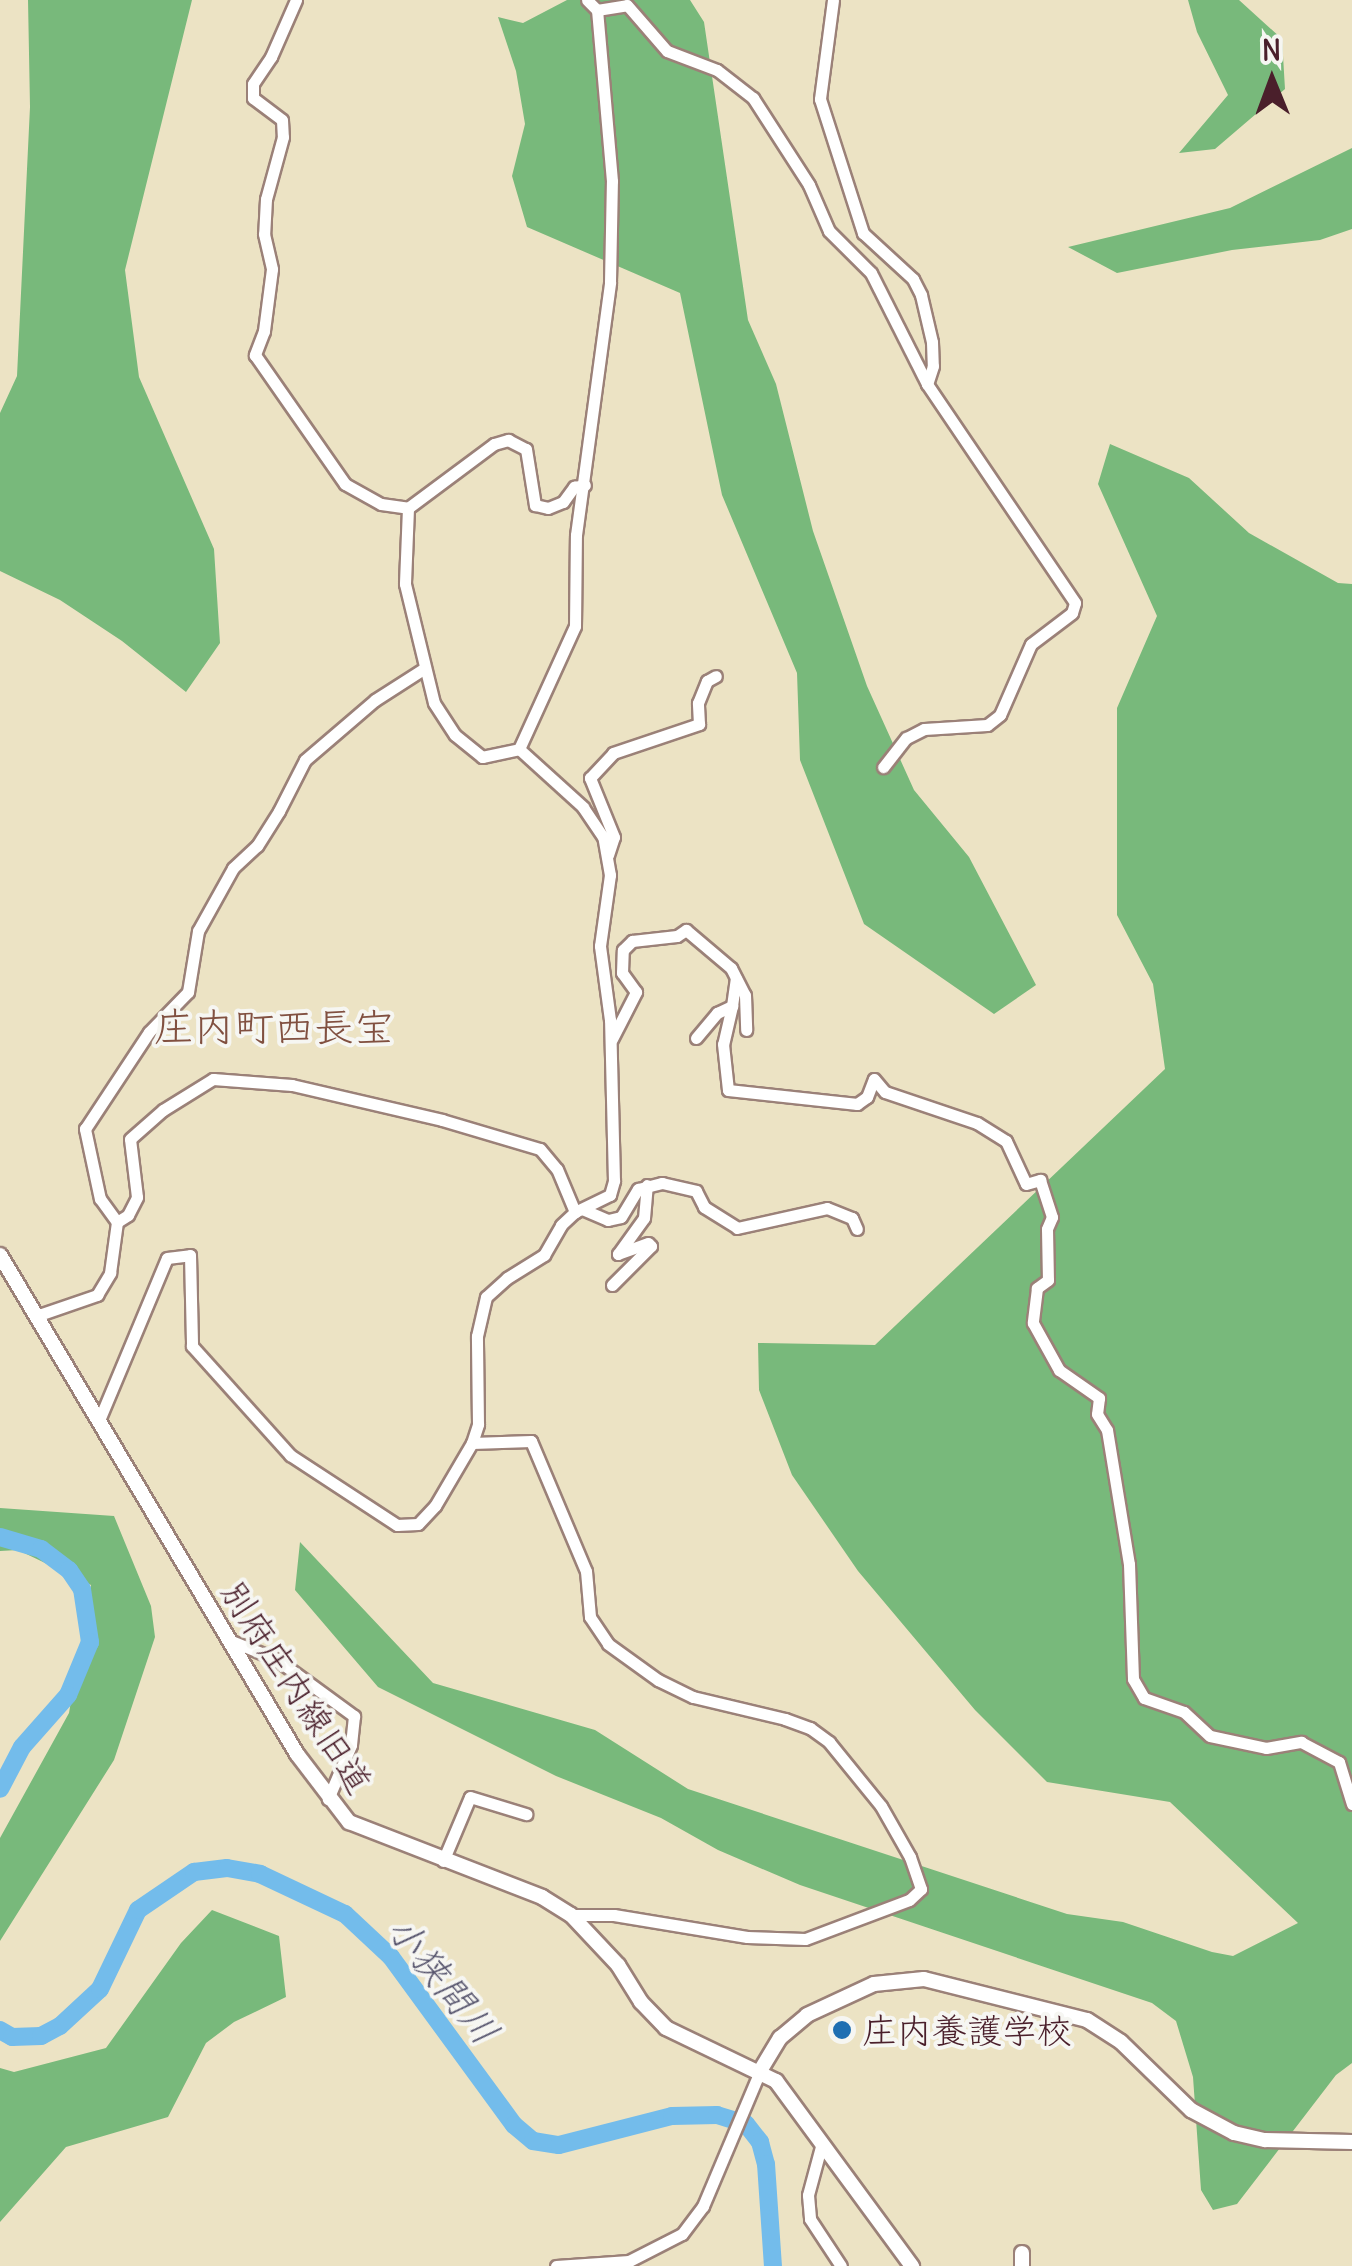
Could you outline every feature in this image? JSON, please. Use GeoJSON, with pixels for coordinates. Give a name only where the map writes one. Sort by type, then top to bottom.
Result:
{"type":"FeatureCollection","features":[{"type":"Feature","properties":{"kind":"street"},"geometry":{"type":"LineString","coordinates":[[296,0],[271,57],[252,84],[254,98],[282,120],[283,138],[274,158],[266,199],[264,234],[272,269],[264,331],[256,355],[346,484],[381,504],[408,508],[494,444],[508,440],[518,442],[526,450],[535,505],[548,508],[563,502],[574,487],[585,485]]}},
{"type":"Feature","properties":{"kind":"street"},"geometry":{"type":"LineString","coordinates":[[519,749],[575,626],[576,535],[610,282],[612,181],[597,10],[586,0]]}},
{"type":"Feature","properties":{"kind":"street"},"geometry":{"type":"LineString","coordinates":[[832,0],[820,99],[862,233],[913,279],[922,296],[932,342],[933,366],[927,384]]}},
{"type":"Feature","properties":{"kind":"street"},"geometry":{"type":"LineString","coordinates":[[597,10],[627,5],[667,51],[717,70],[753,98],[809,185],[829,232],[879,285],[927,384],[1075,603],[1072,613],[1032,644],[1000,715],[988,725],[924,730],[906,738],[883,766]]}},
{"type":"Feature","properties":{"kind":"street"},"geometry":{"type":"LineString","coordinates":[[408,508],[405,584],[434,703],[454,735],[482,758],[519,749]]}},
{"type":"Feature","properties":{"kind":"street"},"geometry":{"type":"LineString","coordinates":[[36,1316],[97,1295],[110,1273],[117,1222],[96,1184],[85,1128],[149,1032],[188,992],[198,932],[233,868],[257,846],[305,760],[375,700],[425,668]]}},
{"type":"Feature","properties":{"kind":"street"},"geometry":{"type":"LineString","coordinates":[[607,860],[614,837],[590,778],[613,752],[699,724],[698,702],[706,682],[716,676]]}},
{"type":"Feature","properties":{"kind":"street"},"geometry":{"type":"LineString","coordinates":[[100,1418],[167,1258],[190,1255],[192,1346],[290,1455],[372,1512],[398,1524],[418,1524],[472,1443],[480,1382],[479,1314],[486,1297],[544,1255],[578,1210],[610,1196],[614,1181],[608,1002],[600,946],[610,875],[603,837],[583,807],[519,749]]}},
{"type":"Feature","properties":{"kind":"street"},"geometry":{"type":"LineString","coordinates":[[608,1048],[636,992],[621,963],[623,950],[632,940],[677,936],[686,930],[731,968],[746,994],[746,1030]]}},
{"type":"Feature","properties":{"kind":"street"},"geometry":{"type":"LineString","coordinates":[[736,978],[722,1044],[728,1090],[857,1104],[866,1097],[874,1079],[885,1092],[977,1123],[1006,1140],[1026,1184],[1040,1180],[1052,1218],[1047,1229],[1048,1280],[1037,1288],[1032,1322],[1059,1370],[1099,1398],[1097,1414],[1106,1430],[1129,1564],[1134,1679],[1144,1698],[1184,1712],[1210,1736],[1266,1748],[1301,1742],[1338,1762],[1352,1804]]}},
{"type":"Feature","properties":{"kind":"street"},"geometry":{"type":"LineString","coordinates":[[696,1038],[717,1013],[732,1006]]}},
{"type":"Feature","properties":{"kind":"street"},"geometry":{"type":"LineString","coordinates":[[117,1222],[128,1215],[136,1197],[130,1139],[163,1110],[213,1078],[225,1077],[341,1096],[540,1149],[557,1169],[578,1210],[608,1220],[621,1217],[638,1189],[647,1185],[680,1185],[696,1192],[704,1207],[737,1228],[827,1208],[852,1218],[856,1228]]}},
{"type":"Feature","properties":{"kind":"street"},"geometry":{"type":"LineString","coordinates":[[612,1285],[652,1246],[648,1243],[618,1254],[644,1218],[647,1185]]}},
{"type":"Feature","properties":{"kind":"street","name":"別府庄内線旧道"},"geometry":{"type":"LineString","coordinates":[[0,1255],[228,1640],[328,1799],[349,1822],[542,1897],[571,1915],[618,1966],[641,2002],[666,2028],[760,2071],[782,2087],[912,2266]]}},
{"type":"Feature","properties":{"kind":"street"},"geometry":{"type":"LineString","coordinates":[[472,1443],[531,1442],[586,1571],[590,1616],[608,1644],[658,1680],[694,1697],[784,1719],[810,1728],[830,1742],[880,1806],[910,1857],[921,1888],[909,1900],[805,1939],[747,1937],[614,1915],[571,1915]]}},
{"type":"Feature","properties":{"kind":"street"},"geometry":{"type":"LineString","coordinates":[[228,1640],[276,1659],[354,1716],[351,1745],[328,1799]]}},
{"type":"Feature","properties":{"kind":"street"},"geometry":{"type":"LineString","coordinates":[[443,1861],[470,1797],[526,1814]]}},
{"type":"Feature","properties":{"kind":"street"},"geometry":{"type":"LineString","coordinates":[[556,2266],[629,2261],[682,2234],[703,2206],[760,2071],[780,2038],[818,2008],[874,1984],[924,1979],[1087,2020],[1120,2042],[1192,2110],[1234,2134],[1265,2140],[1352,2142]]}},
{"type":"Feature","properties":{"kind":"street"},"geometry":{"type":"LineString","coordinates":[[822,2143],[808,2195],[810,2218],[841,2266]]}},
{"type":"Feature","properties":{"kind":"green space"},"geometry":{"type":"Polygon","coordinates":[[[28,0],[192,0],[125,270],[139,377],[214,549],[220,643],[186,692],[122,641],[60,600],[0,571],[0,413],[17,376],[30,107],[28,0]]]}},
{"type":"Feature","properties":{"kind":"green space"},"geometry":{"type":"Polygon","coordinates":[[[567,0],[690,0],[704,22],[748,320],[776,384],[813,531],[867,686],[914,790],[969,857],[1036,985],[994,1014],[864,924],[800,760],[797,673],[722,495],[680,293],[527,227],[512,176],[525,124],[516,71],[498,17],[523,23],[567,0]]]}},
{"type":"Feature","properties":{"kind":"green space"},"geometry":{"type":"Polygon","coordinates":[[[1188,0],[1239,0],[1282,39],[1285,89],[1215,149],[1179,153],[1228,95],[1197,32],[1188,0]]]}},
{"type":"Feature","properties":{"kind":"green space"},"geometry":{"type":"Polygon","coordinates":[[[1352,148],[1352,229],[1320,240],[1232,250],[1117,273],[1068,247],[1230,208],[1352,148]]]}},
{"type":"Feature","properties":{"kind":"green space"},"geometry":{"type":"Polygon","coordinates":[[[1110,444],[1189,478],[1249,533],[1338,583],[1352,584],[1352,2063],[1336,2075],[1237,2204],[1213,2210],[1201,2190],[1193,2077],[1176,2021],[1152,2003],[800,1885],[718,1850],[661,1818],[556,1776],[378,1687],[295,1590],[300,1542],[433,1683],[595,1730],[688,1789],[1067,1914],[1123,1922],[1212,1952],[1233,1956],[1298,1923],[1170,1802],[1047,1782],[975,1710],[858,1571],[792,1475],[759,1390],[758,1343],[875,1345],[1165,1069],[1153,984],[1117,915],[1117,708],[1157,616],[1098,484],[1110,444]]]}},
{"type":"Feature","properties":{"kind":"green space"},"geometry":{"type":"Polygon","coordinates":[[[0,1508],[114,1516],[151,1606],[155,1637],[114,1760],[0,1941],[0,1838],[69,1713],[91,1585],[18,1550],[0,1551],[0,1508]]]}},
{"type":"Feature","properties":{"kind":"green space"},"geometry":{"type":"Polygon","coordinates":[[[212,1910],[279,1936],[286,1997],[234,2022],[206,2043],[168,2117],[66,2147],[0,2222],[0,2068],[14,2072],[106,2048],[181,1943],[212,1910]]]}},
{"type":"Feature","properties":{"kind":"waterway","name":"小狭間川"},"geometry":{"type":"LineString","coordinates":[[0,1537],[41,1549],[69,1570],[82,1589],[90,1642],[68,1695],[22,1747],[0,1789]]}},
{"type":"Feature","properties":{"kind":"waterway","name":"小狭間川"},"geometry":{"type":"LineString","coordinates":[[0,2030],[12,2037],[41,2036],[60,2026],[100,1989],[138,1910],[194,1872],[227,1868],[260,1874],[345,1914],[391,1957],[514,2125],[533,2141],[559,2145],[672,2116],[717,2115],[746,2124],[760,2142],[766,2164],[773,2266]]}},
{"type":"Feature","properties":{"kind":"place","name":"庄内養護学校"},"geometry":{"type":"Point","coordinates":[842,2030]}},
{"type":"Feature","properties":{"kind":"district","name":"庄内町西長宝"},"geometry":{"type":"Point","coordinates":[274,1027]}}]}
